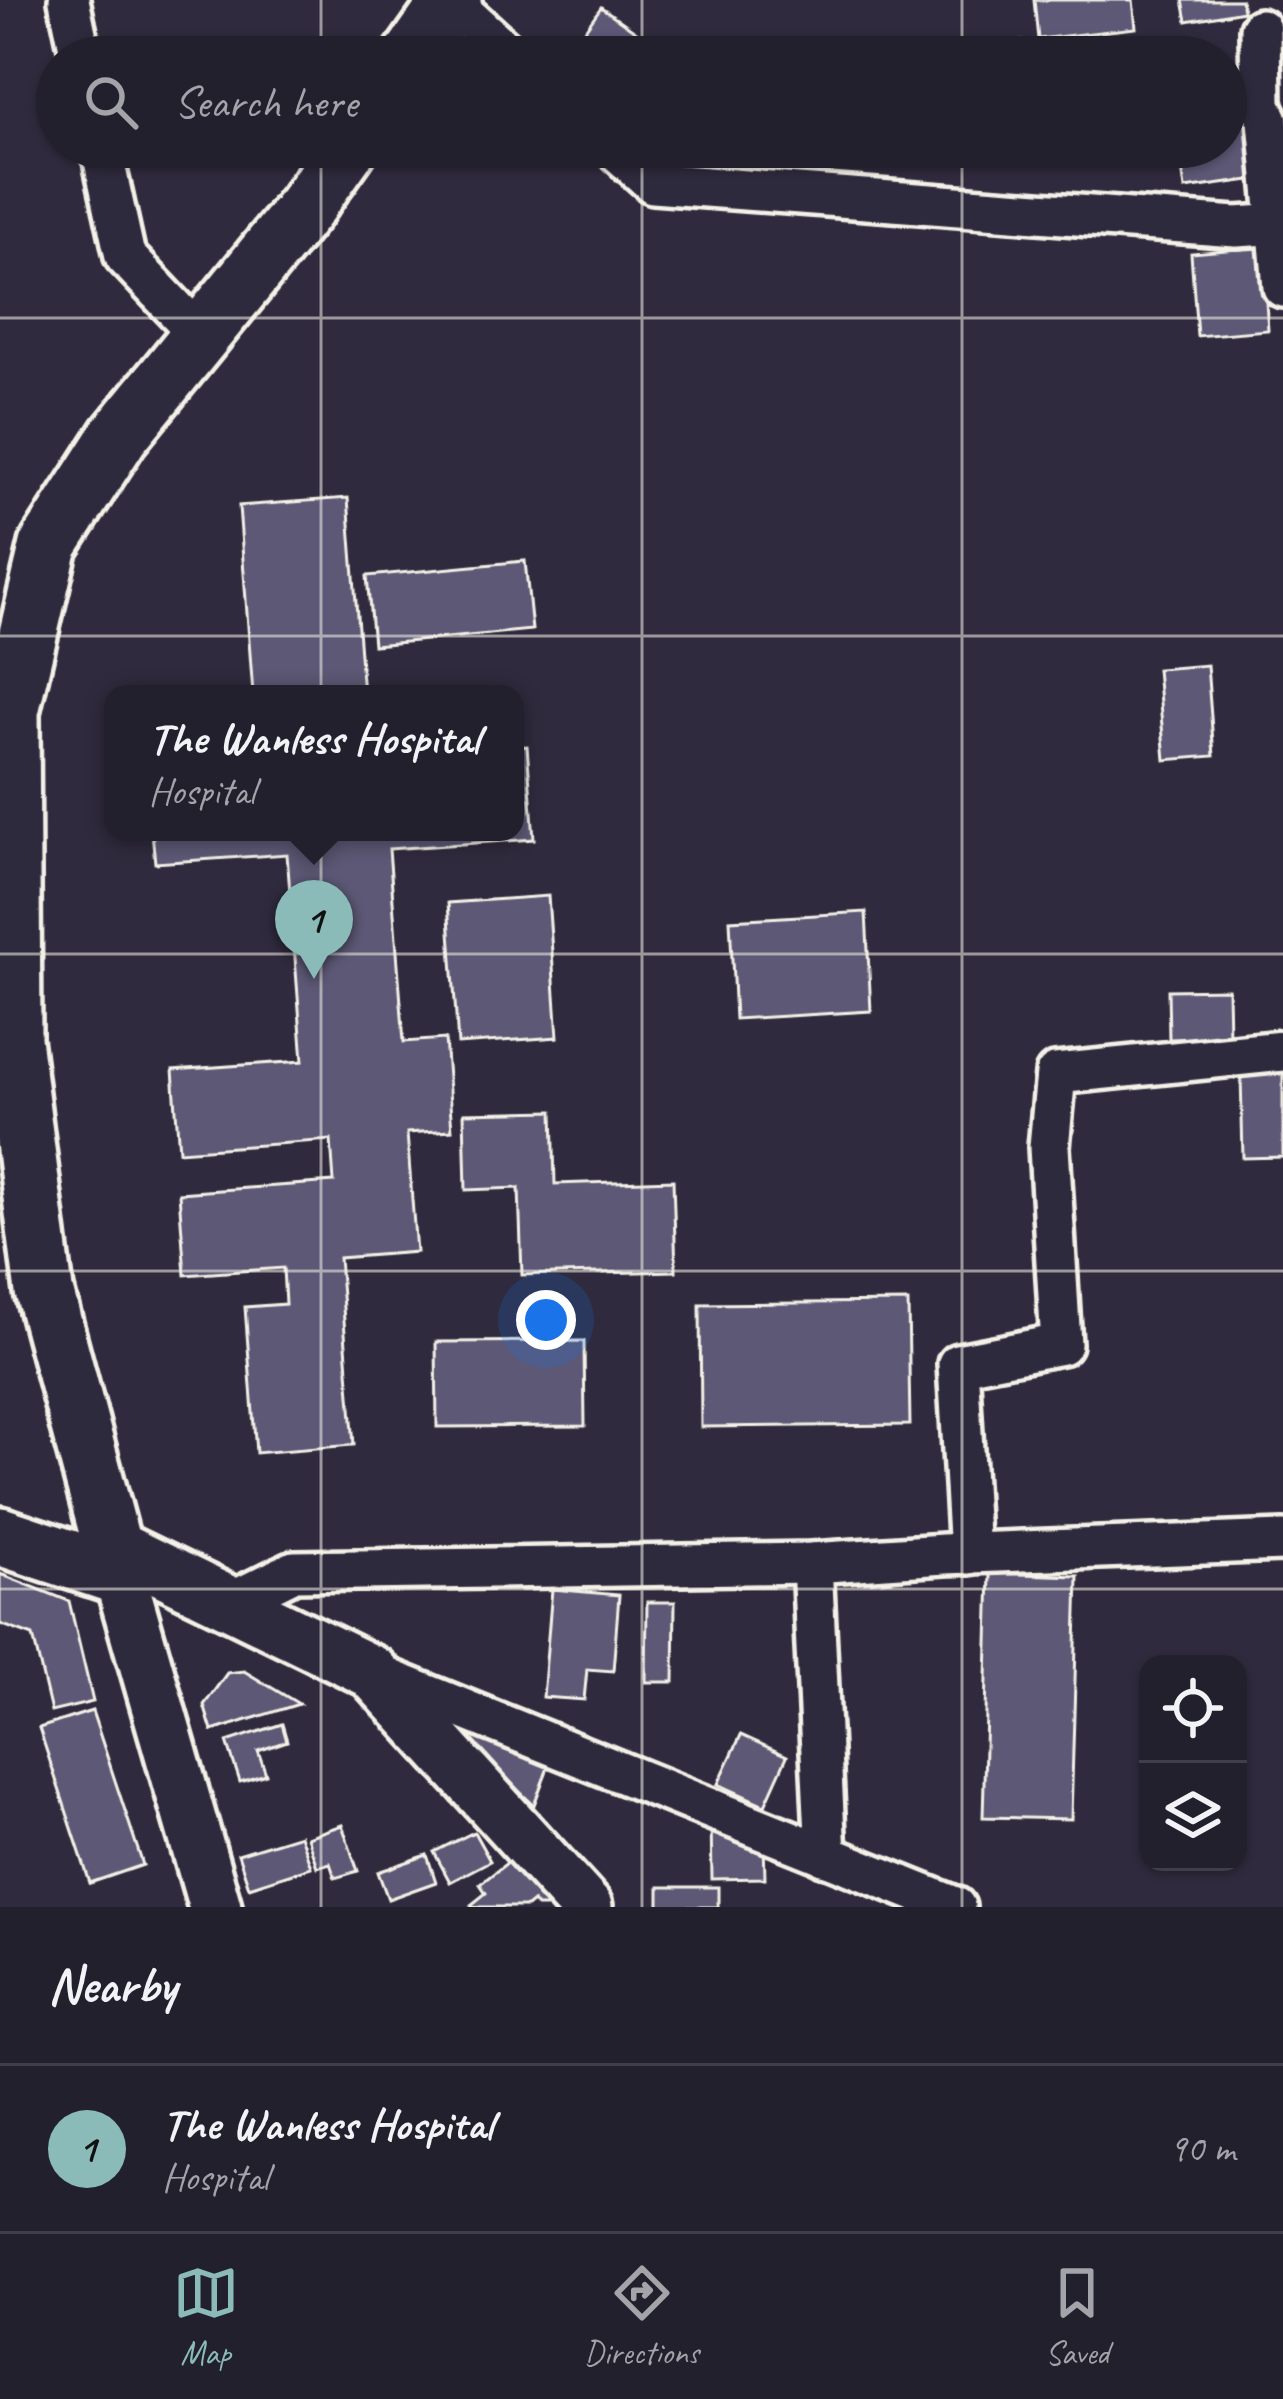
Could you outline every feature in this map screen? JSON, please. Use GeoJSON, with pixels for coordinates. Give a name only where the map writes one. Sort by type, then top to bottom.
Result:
{"type":"FeatureCollection","features":[{"type":"Feature","properties":{"kind":"highway"},"geometry":{"type":"LineString","coordinates":[[427,36],[452,1]]}},
{"type":"Feature","properties":{"kind":"highway"},"geometry":{"type":"LineString","coordinates":[[115,1560],[44,1291],[12,1040],[10,711],[49,545],[119,436],[333,168]]}},
{"type":"Feature","properties":{"kind":"highway"},"geometry":{"type":"LineString","coordinates":[[0,1505],[115,1560]]}},
{"type":"Feature","properties":{"kind":"highway"},"geometry":{"type":"LineString","coordinates":[[0,1536],[115,1560]]}},
{"type":"Feature","properties":{"kind":"main road"},"geometry":{"type":"LineString","coordinates":[[115,1560],[228,1604],[372,1672],[586,1907]]}},
{"type":"Feature","properties":{"kind":"main road"},"geometry":{"type":"LineString","coordinates":[[115,1560],[215,1907]]}},
{"type":"Feature","properties":{"kind":"street"},"geometry":{"type":"LineString","coordinates":[[69,0],[77,36]]}},
{"type":"Feature","properties":{"kind":"street"},"geometry":{"type":"LineString","coordinates":[[452,1],[490,36]]}},
{"type":"Feature","properties":{"kind":"street"},"geometry":{"type":"LineString","coordinates":[[1260,29],[1261,105],[1275,120],[1283,287]]}},
{"type":"Feature","properties":{"kind":"street"},"geometry":{"type":"LineString","coordinates":[[106,168],[125,256],[201,336]]}},
{"type":"Feature","properties":{"kind":"street"},"geometry":{"type":"LineString","coordinates":[[636,168],[653,183],[1236,227],[1280,224]]}},
{"type":"Feature","properties":{"kind":"street"},"geometry":{"type":"LineString","coordinates":[[969,1554],[958,1364],[1060,1344],[1048,1147],[1056,1074],[1283,1051]]}},
{"type":"Feature","properties":{"kind":"street"},"geometry":{"type":"LineString","coordinates":[[228,1604],[294,1570],[812,1563],[1283,1541]]}},
{"type":"Feature","properties":{"kind":"street"},"geometry":{"type":"LineString","coordinates":[[812,1563],[826,1856]]}},
{"type":"Feature","properties":{"kind":"street"},"geometry":{"type":"LineString","coordinates":[[372,1672],[955,1907]]}},
{"type":"Feature","properties":{"kind":"building"},"geometry":{"type":"Polygon","coordinates":[[[1034,0],[1133,0],[1136,28],[1038,36],[1034,0]]]}},
{"type":"Feature","properties":{"kind":"building"},"geometry":{"type":"Polygon","coordinates":[[[1183,0],[1241,0],[1243,11],[1187,21],[1183,0]]]}},
{"type":"Feature","properties":{"kind":"building"},"geometry":{"type":"Polygon","coordinates":[[[601,7],[642,36],[580,36],[601,7]]]}},
{"type":"Feature","properties":{"kind":"building"},"geometry":{"type":"Polygon","coordinates":[[[1261,105],[1272,177],[1185,189],[1182,168],[1247,168],[1247,107],[1261,105]]]}},
{"type":"Feature","properties":{"kind":"building"},"geometry":{"type":"Polygon","coordinates":[[[1262,247],[1268,330],[1197,336],[1191,253],[1262,247]]]}},
{"type":"Feature","properties":{"kind":"building"},"geometry":{"type":"Polygon","coordinates":[[[348,498],[362,685],[252,685],[239,506],[348,498]]]}},
{"type":"Feature","properties":{"kind":"building"},"geometry":{"type":"Polygon","coordinates":[[[525,561],[532,630],[373,645],[367,576],[525,561]]]}},
{"type":"Feature","properties":{"kind":"building"},"geometry":{"type":"Polygon","coordinates":[[[1207,665],[1214,756],[1165,760],[1157,669],[1207,665]]]}},
{"type":"Feature","properties":{"kind":"building"},"geometry":{"type":"Polygon","coordinates":[[[524,746],[534,839],[524,840],[524,746]]]}},
{"type":"Feature","properties":{"kind":"building"},"geometry":{"type":"Polygon","coordinates":[[[153,841],[505,841],[389,849],[404,1042],[445,1039],[452,1130],[407,1133],[416,1252],[339,1258],[354,1445],[256,1453],[245,1307],[285,1304],[283,1268],[185,1275],[179,1193],[334,1182],[331,1140],[179,1151],[173,1070],[303,1061],[287,854],[155,863],[153,841]]]}},
{"type":"Feature","properties":{"kind":"building"},"geometry":{"type":"Polygon","coordinates":[[[548,896],[558,1037],[458,1044],[448,903],[548,896]]]}},
{"type":"Feature","properties":{"kind":"building"},"geometry":{"type":"Polygon","coordinates":[[[866,912],[871,1011],[735,1019],[730,920],[866,912]]]}},
{"type":"Feature","properties":{"kind":"building"},"geometry":{"type":"Polygon","coordinates":[[[1228,989],[1229,1038],[1169,1039],[1168,990],[1228,989]]]}},
{"type":"Feature","properties":{"kind":"building"},"geometry":{"type":"Polygon","coordinates":[[[1283,1069],[1283,1157],[1243,1158],[1241,1074],[1283,1069]]]}},
{"type":"Feature","properties":{"kind":"building"},"geometry":{"type":"Polygon","coordinates":[[[553,1111],[555,1184],[673,1180],[676,1271],[522,1275],[519,1188],[466,1190],[464,1113],[553,1111]]]}},
{"type":"Feature","properties":{"kind":"building"},"geometry":{"type":"Polygon","coordinates":[[[908,1302],[910,1425],[701,1427],[700,1304],[908,1302]]]}},
{"type":"Feature","properties":{"kind":"building"},"geometry":{"type":"Polygon","coordinates":[[[584,1341],[585,1426],[437,1427],[436,1342],[584,1341]]]}},
{"type":"Feature","properties":{"kind":"building"},"geometry":{"type":"Polygon","coordinates":[[[990,1573],[1078,1576],[1071,1819],[983,1817],[990,1573]]]}},
{"type":"Feature","properties":{"kind":"building"},"geometry":{"type":"Polygon","coordinates":[[[0,1574],[69,1601],[93,1702],[51,1712],[33,1636],[0,1624],[0,1574]]]}},
{"type":"Feature","properties":{"kind":"building"},"geometry":{"type":"Polygon","coordinates":[[[552,1589],[619,1595],[613,1671],[587,1669],[584,1700],[543,1697],[552,1589]]]}},
{"type":"Feature","properties":{"kind":"building"},"geometry":{"type":"Polygon","coordinates":[[[647,1602],[675,1602],[674,1682],[646,1682],[647,1602]]]}},
{"type":"Feature","properties":{"kind":"building"},"geometry":{"type":"Polygon","coordinates":[[[244,1671],[299,1704],[212,1731],[204,1705],[227,1673],[244,1671]]]}},
{"type":"Feature","properties":{"kind":"building"},"geometry":{"type":"Polygon","coordinates":[[[92,1711],[143,1865],[90,1883],[39,1728],[92,1711]]]}},
{"type":"Feature","properties":{"kind":"building"},"geometry":{"type":"Polygon","coordinates":[[[441,1719],[553,1754],[534,1805],[441,1719]]]}},
{"type":"Feature","properties":{"kind":"building"},"geometry":{"type":"Polygon","coordinates":[[[282,1724],[287,1741],[258,1751],[266,1774],[240,1782],[227,1742],[282,1724]]]}},
{"type":"Feature","properties":{"kind":"building"},"geometry":{"type":"Polygon","coordinates":[[[741,1735],[787,1756],[765,1805],[718,1784],[741,1735]]]}},
{"type":"Feature","properties":{"kind":"building"},"geometry":{"type":"Polygon","coordinates":[[[711,1821],[764,1843],[765,1878],[712,1879],[711,1821]]]}},
{"type":"Feature","properties":{"kind":"building"},"geometry":{"type":"Polygon","coordinates":[[[342,1825],[358,1871],[335,1878],[330,1863],[317,1867],[307,1837],[342,1825]]]}},
{"type":"Feature","properties":{"kind":"building"},"geometry":{"type":"Polygon","coordinates":[[[474,1832],[490,1861],[450,1882],[434,1852],[474,1832]]]}},
{"type":"Feature","properties":{"kind":"building"},"geometry":{"type":"Polygon","coordinates":[[[300,1835],[311,1867],[249,1887],[238,1854],[300,1835]]]}},
{"type":"Feature","properties":{"kind":"building"},"geometry":{"type":"Polygon","coordinates":[[[427,1855],[436,1882],[388,1899],[378,1872],[427,1855]]]}},
{"type":"Feature","properties":{"kind":"building"},"geometry":{"type":"Polygon","coordinates":[[[513,1858],[552,1907],[537,1907],[533,1902],[527,1907],[472,1907],[486,1893],[480,1884],[513,1858]]]}},
{"type":"Feature","properties":{"kind":"building"},"geometry":{"type":"Polygon","coordinates":[[[659,1887],[718,1887],[718,1907],[659,1907],[659,1887]]]}},
{"type":"Feature","properties":{"kind":"place","name":"The Wanless Hospital"},"geometry":{"type":"Point","coordinates":[314,979]}}]}
